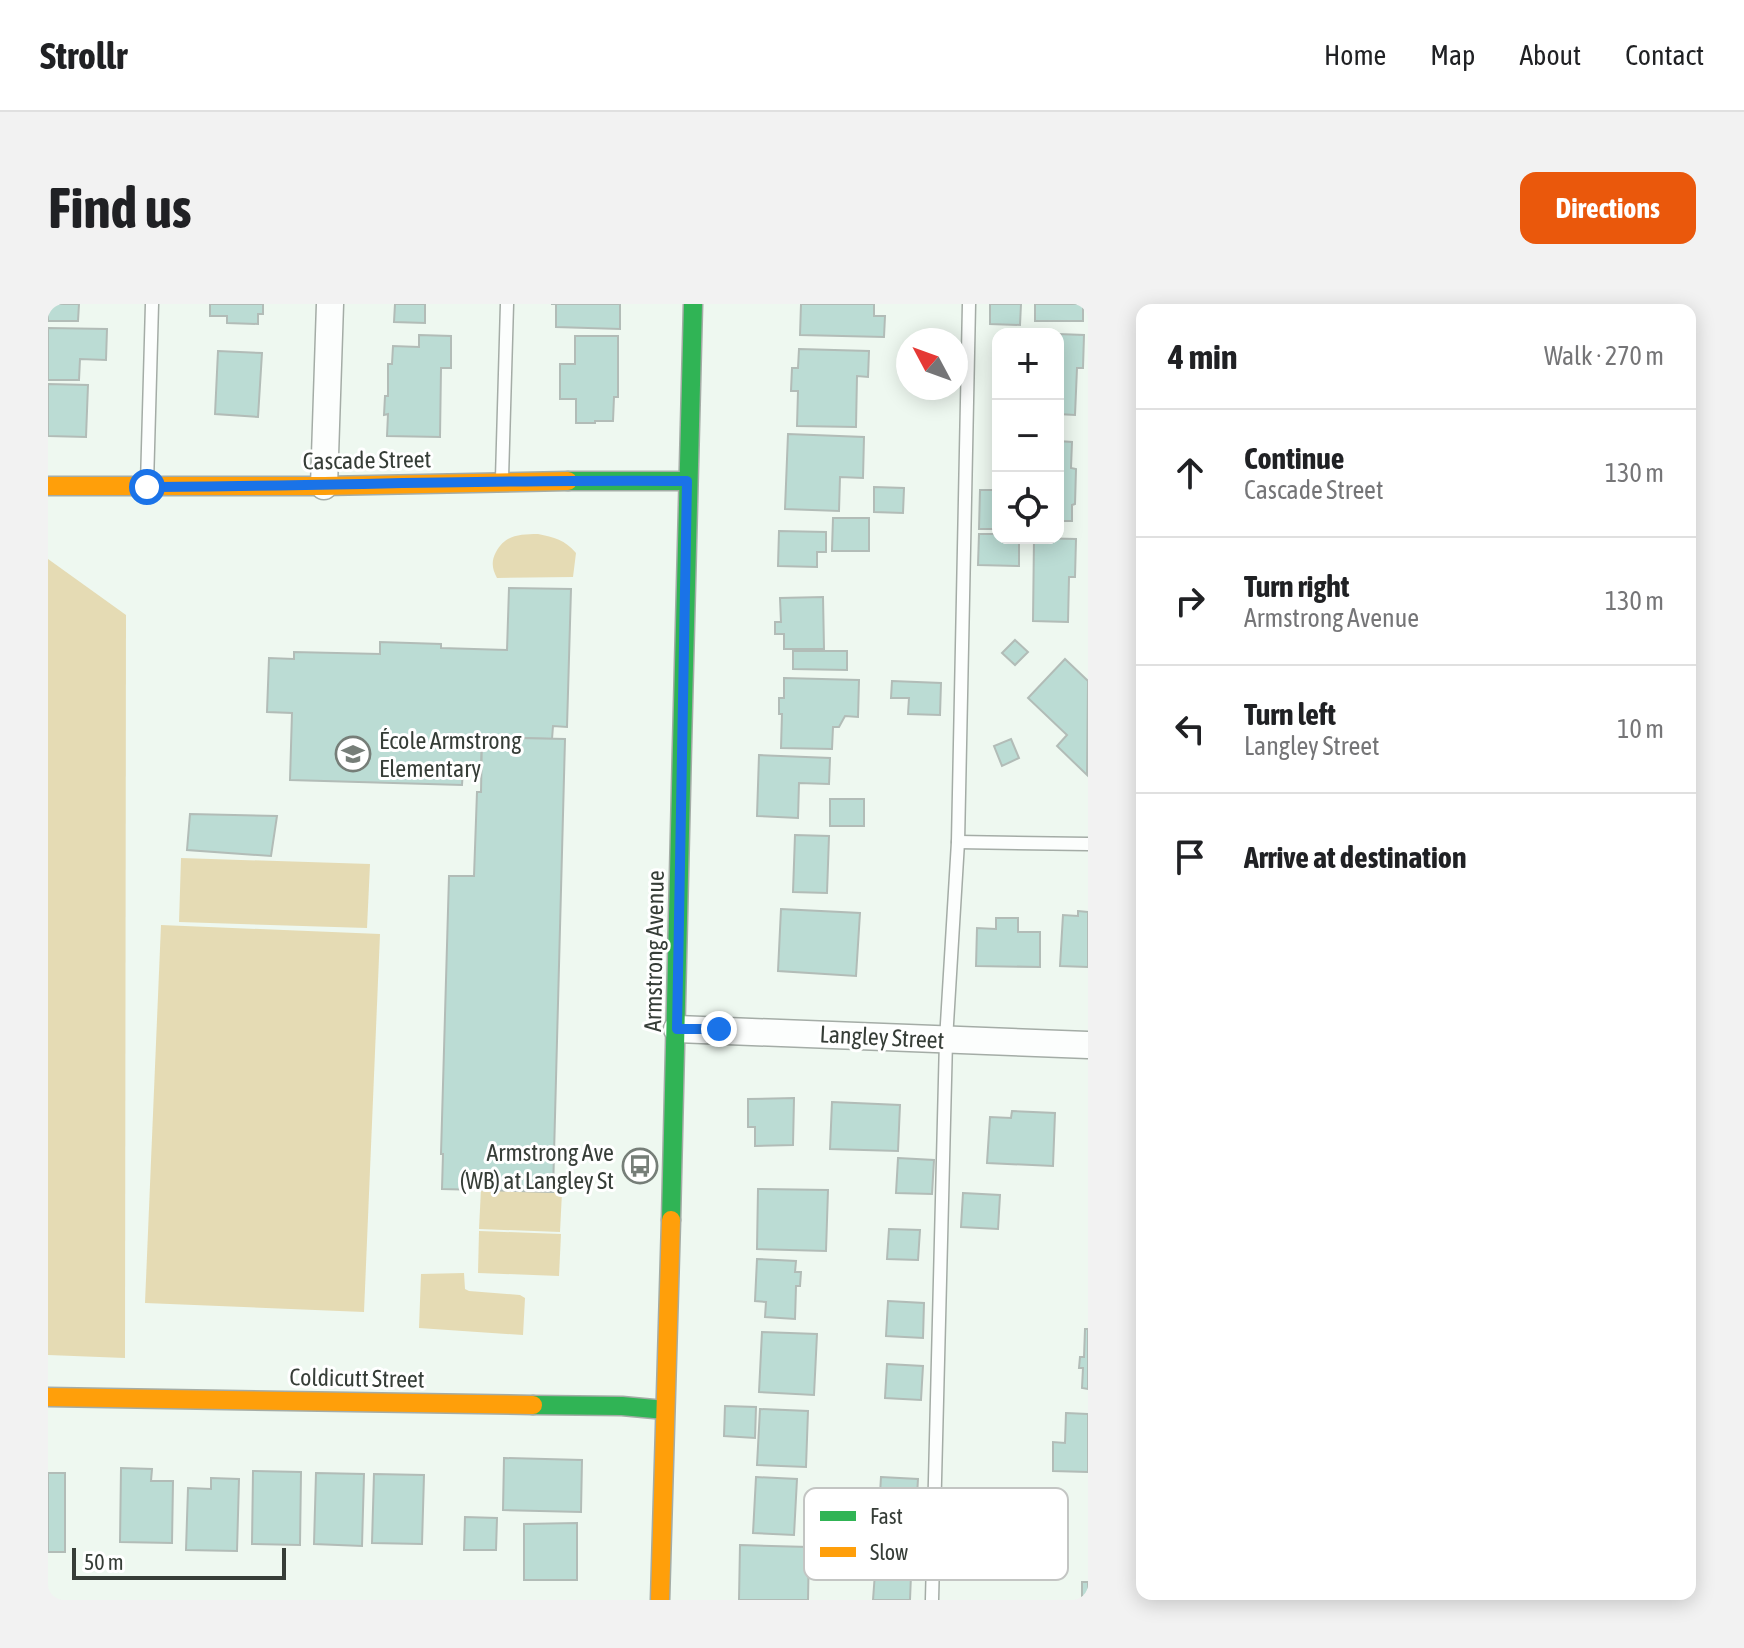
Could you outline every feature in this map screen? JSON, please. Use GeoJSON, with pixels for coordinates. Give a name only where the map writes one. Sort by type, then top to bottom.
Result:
{"type":"FeatureCollection","features":[{"type":"Feature","properties":{"kind":"street"},"geometry":{"type":"LineString","coordinates":[[324,486],[330,304]]}},
{"type":"Feature","properties":{"kind":"street","name":"Armstrong Avenue"},"geometry":{"type":"LineString","coordinates":[[660,1600],[677,1029],[693,304]]}},
{"type":"Feature","properties":{"kind":"street","name":"Cascade Street"},"geometry":{"type":"LineString","coordinates":[[48,486],[687,481]]}},
{"type":"Feature","properties":{"kind":"street","name":"Langley Street"},"geometry":{"type":"LineString","coordinates":[[677,1029],[1088,1045]]}},
{"type":"Feature","properties":{"kind":"street","name":"Coldicutt Street"},"geometry":{"type":"LineString","coordinates":[[48,1397],[622,1406],[665,1410]]}},
{"type":"Feature","properties":{"kind":"lane"},"geometry":{"type":"LineString","coordinates":[[147,487],[152,304]]}},
{"type":"Feature","properties":{"kind":"lane"},"geometry":{"type":"LineString","coordinates":[[501,481],[507,304]]}},
{"type":"Feature","properties":{"kind":"lane"},"geometry":{"type":"LineString","coordinates":[[935,1488],[946,1040],[958,842],[969,304]]}},
{"type":"Feature","properties":{"kind":"lane"},"geometry":{"type":"LineString","coordinates":[[958,842],[1088,844]]}},
{"type":"Feature","properties":{"kind":"lane"},"geometry":{"type":"LineString","coordinates":[[932,1580],[932,1600]]}},
{"type":"Feature","properties":{"kind":"shaded area"},"geometry":{"type":"Polygon","coordinates":[[[538,534],[559,540],[576,553],[573,577],[497,578],[493,562],[500,546],[514,537],[538,534]]]}},
{"type":"Feature","properties":{"kind":"shaded area"},"geometry":{"type":"Polygon","coordinates":[[[48,559],[126,615],[125,1358],[48,1355],[48,559]]]}},
{"type":"Feature","properties":{"kind":"shaded area"},"geometry":{"type":"Polygon","coordinates":[[[181,858],[370,864],[367,928],[179,922],[181,858]]]}},
{"type":"Feature","properties":{"kind":"shaded area"},"geometry":{"type":"Polygon","coordinates":[[[161,925],[380,934],[364,1312],[145,1303],[161,925]]]}},
{"type":"Feature","properties":{"kind":"shaded area"},"geometry":{"type":"Polygon","coordinates":[[[481,1189],[562,1192],[560,1232],[479,1229],[481,1189]]]}},
{"type":"Feature","properties":{"kind":"shaded area"},"geometry":{"type":"Polygon","coordinates":[[[479,1231],[561,1234],[559,1276],[478,1273],[479,1231]]]}},
{"type":"Feature","properties":{"kind":"shaded area"},"geometry":{"type":"Polygon","coordinates":[[[464,1273],[465,1289],[469,1291],[525,1298],[523,1335],[419,1328],[421,1274],[464,1273]]]}},
{"type":"Feature","properties":{"kind":"building"},"geometry":{"type":"Polygon","coordinates":[[[48,304],[79,304],[78,321],[48,321],[48,304]]]}},
{"type":"Feature","properties":{"kind":"building"},"geometry":{"type":"Polygon","coordinates":[[[210,304],[263,304],[263,314],[258,314],[258,324],[227,323],[227,316],[210,316],[210,304]]]}},
{"type":"Feature","properties":{"kind":"building"},"geometry":{"type":"Polygon","coordinates":[[[395,304],[425,304],[425,323],[394,322],[395,304]]]}},
{"type":"Feature","properties":{"kind":"building"},"geometry":{"type":"Polygon","coordinates":[[[556,304],[620,304],[620,329],[556,327],[556,304]]]}},
{"type":"Feature","properties":{"kind":"building"},"geometry":{"type":"Polygon","coordinates":[[[801,304],[874,304],[874,316],[885,316],[884,337],[800,335],[801,304]]]}},
{"type":"Feature","properties":{"kind":"building"},"geometry":{"type":"Polygon","coordinates":[[[990,304],[1021,304],[1020,325],[990,324],[990,304]]]}},
{"type":"Feature","properties":{"kind":"building"},"geometry":{"type":"Polygon","coordinates":[[[1035,304],[1083,304],[1083,321],[1035,321],[1035,304]]]}},
{"type":"Feature","properties":{"kind":"building"},"geometry":{"type":"Polygon","coordinates":[[[48,328],[107,329],[106,360],[80,359],[79,380],[48,380],[48,328]]]}},
{"type":"Feature","properties":{"kind":"building"},"geometry":{"type":"Polygon","coordinates":[[[1064,334],[1084,335],[1083,368],[1077,368],[1075,415],[1064,414],[1064,334]]]}},
{"type":"Feature","properties":{"kind":"building"},"geometry":{"type":"Polygon","coordinates":[[[419,335],[451,336],[451,368],[441,368],[440,437],[387,436],[385,396],[388,396],[388,364],[392,364],[393,346],[419,347],[419,335]]]}},
{"type":"Feature","properties":{"kind":"building"},"geometry":{"type":"Polygon","coordinates":[[[575,336],[618,336],[618,397],[614,397],[613,421],[576,423],[576,399],[560,399],[560,364],[575,364],[575,336]]]}},
{"type":"Feature","properties":{"kind":"building"},"geometry":{"type":"Polygon","coordinates":[[[799,349],[869,351],[868,377],[857,376],[856,427],[797,426],[798,391],[791,391],[792,368],[798,368],[799,349]]]}},
{"type":"Feature","properties":{"kind":"building"},"geometry":{"type":"Polygon","coordinates":[[[218,351],[262,353],[258,417],[215,414],[218,351]]]}},
{"type":"Feature","properties":{"kind":"building"},"geometry":{"type":"Polygon","coordinates":[[[48,384],[88,385],[86,437],[48,436],[48,384]]]}},
{"type":"Feature","properties":{"kind":"building"},"geometry":{"type":"Polygon","coordinates":[[[788,434],[864,437],[863,478],[840,477],[839,511],[785,509],[788,434]]]}},
{"type":"Feature","properties":{"kind":"building"},"geometry":{"type":"Polygon","coordinates":[[[1064,441],[1072,442],[1071,468],[1076,469],[1072,521],[1064,521],[1064,441]]]}},
{"type":"Feature","properties":{"kind":"building"},"geometry":{"type":"Polygon","coordinates":[[[874,487],[904,488],[903,513],[874,512],[874,487]]]}},
{"type":"Feature","properties":{"kind":"building"},"geometry":{"type":"Polygon","coordinates":[[[980,490],[992,490],[992,529],[979,529],[980,490]]]}},
{"type":"Feature","properties":{"kind":"building"},"geometry":{"type":"Polygon","coordinates":[[[833,518],[869,518],[869,551],[832,551],[833,518]]]}},
{"type":"Feature","properties":{"kind":"building"},"geometry":{"type":"Polygon","coordinates":[[[779,531],[826,532],[826,552],[817,552],[817,567],[778,566],[779,531]]]}},
{"type":"Feature","properties":{"kind":"building"},"geometry":{"type":"Polygon","coordinates":[[[979,534],[992,534],[992,544],[1019,544],[1019,566],[978,565],[979,534]]]}},
{"type":"Feature","properties":{"kind":"building"},"geometry":{"type":"Polygon","coordinates":[[[1064,539],[1076,539],[1075,577],[1069,577],[1068,622],[1033,621],[1034,544],[1064,544],[1064,539]]]}},
{"type":"Feature","properties":{"kind":"building"},"geometry":{"type":"Polygon","coordinates":[[[509,588],[571,589],[567,727],[553,726],[552,739],[482,737],[481,770],[463,769],[462,785],[290,780],[292,713],[267,712],[269,658],[294,659],[294,652],[380,654],[380,642],[507,650],[509,588]]]}},
{"type":"Feature","properties":{"kind":"building"},"geometry":{"type":"Polygon","coordinates":[[[823,597],[824,649],[784,649],[784,634],[775,634],[775,622],[781,622],[780,598],[823,597]]]}},
{"type":"Feature","properties":{"kind":"building"},"geometry":{"type":"Polygon","coordinates":[[[1015,640],[1028,652],[1015,665],[1002,653],[1015,640]]]}},
{"type":"Feature","properties":{"kind":"building"},"geometry":{"type":"Polygon","coordinates":[[[793,651],[847,651],[847,670],[793,669],[793,651]]]}},
{"type":"Feature","properties":{"kind":"building"},"geometry":{"type":"Polygon","coordinates":[[[1065,659],[1088,681],[1087,775],[1057,746],[1067,735],[1028,698],[1065,659]]]}},
{"type":"Feature","properties":{"kind":"building"},"geometry":{"type":"Polygon","coordinates":[[[784,678],[859,680],[858,717],[845,716],[839,727],[833,727],[832,749],[781,748],[779,698],[784,698],[784,678]]]}},
{"type":"Feature","properties":{"kind":"building"},"geometry":{"type":"Polygon","coordinates":[[[892,681],[941,683],[940,715],[908,714],[909,698],[891,698],[892,681]]]}},
{"type":"Feature","properties":{"kind":"building"},"geometry":{"type":"Polygon","coordinates":[[[482,737],[565,739],[553,1192],[442,1189],[449,876],[474,876],[482,737]]]}},
{"type":"Feature","properties":{"kind":"building"},"geometry":{"type":"Polygon","coordinates":[[[1011,739],[1019,758],[1002,766],[994,746],[1011,739]]]}},
{"type":"Feature","properties":{"kind":"building"},"geometry":{"type":"Polygon","coordinates":[[[759,755],[830,758],[829,784],[799,783],[798,818],[757,816],[759,755]]]}},
{"type":"Feature","properties":{"kind":"building"},"geometry":{"type":"Polygon","coordinates":[[[830,799],[864,799],[864,826],[830,826],[830,799]]]}},
{"type":"Feature","properties":{"kind":"building"},"geometry":{"type":"Polygon","coordinates":[[[190,814],[277,816],[271,856],[187,850],[190,814]]]}},
{"type":"Feature","properties":{"kind":"building"},"geometry":{"type":"Polygon","coordinates":[[[795,835],[829,836],[827,893],[793,892],[795,835]]]}},
{"type":"Feature","properties":{"kind":"building"},"geometry":{"type":"Polygon","coordinates":[[[781,909],[860,913],[856,976],[778,971],[781,909]]]}},
{"type":"Feature","properties":{"kind":"building"},"geometry":{"type":"Polygon","coordinates":[[[1078,911],[1088,912],[1088,967],[1060,966],[1063,915],[1078,916],[1078,911]]]}},
{"type":"Feature","properties":{"kind":"building"},"geometry":{"type":"Polygon","coordinates":[[[996,918],[1018,918],[1018,932],[1040,932],[1040,967],[976,966],[977,928],[996,929],[996,918]]]}},
{"type":"Feature","properties":{"kind":"building"},"geometry":{"type":"Polygon","coordinates":[[[794,1098],[793,1145],[755,1146],[755,1127],[748,1127],[748,1099],[794,1098]]]}},
{"type":"Feature","properties":{"kind":"building"},"geometry":{"type":"Polygon","coordinates":[[[832,1102],[900,1105],[898,1151],[830,1149],[832,1102]]]}},
{"type":"Feature","properties":{"kind":"building"},"geometry":{"type":"Polygon","coordinates":[[[1012,1111],[1055,1113],[1053,1166],[987,1163],[990,1117],[1011,1118],[1012,1111]]]}},
{"type":"Feature","properties":{"kind":"building"},"geometry":{"type":"Polygon","coordinates":[[[898,1158],[934,1160],[932,1194],[896,1193],[898,1158]]]}},
{"type":"Feature","properties":{"kind":"building"},"geometry":{"type":"Polygon","coordinates":[[[758,1189],[828,1190],[826,1251],[757,1249],[758,1189]]]}},
{"type":"Feature","properties":{"kind":"building"},"geometry":{"type":"Polygon","coordinates":[[[963,1193],[1000,1195],[998,1229],[961,1227],[963,1193]]]}},
{"type":"Feature","properties":{"kind":"building"},"geometry":{"type":"Polygon","coordinates":[[[889,1229],[920,1230],[918,1260],[887,1259],[889,1229]]]}},
{"type":"Feature","properties":{"kind":"building"},"geometry":{"type":"Polygon","coordinates":[[[757,1259],[796,1261],[795,1272],[801,1272],[800,1286],[796,1286],[795,1319],[765,1317],[766,1302],[755,1301],[757,1259]]]}},
{"type":"Feature","properties":{"kind":"building"},"geometry":{"type":"Polygon","coordinates":[[[888,1301],[924,1303],[923,1338],[886,1336],[888,1301]]]}},
{"type":"Feature","properties":{"kind":"building"},"geometry":{"type":"Polygon","coordinates":[[[1085,1329],[1088,1329],[1088,1389],[1082,1388],[1083,1368],[1079,1368],[1080,1357],[1084,1357],[1085,1329]]]}},
{"type":"Feature","properties":{"kind":"building"},"geometry":{"type":"Polygon","coordinates":[[[762,1332],[817,1334],[814,1395],[759,1392],[762,1332]]]}},
{"type":"Feature","properties":{"kind":"building"},"geometry":{"type":"Polygon","coordinates":[[[887,1364],[923,1366],[921,1400],[885,1398],[887,1364]]]}},
{"type":"Feature","properties":{"kind":"building"},"geometry":{"type":"Polygon","coordinates":[[[725,1406],[756,1407],[755,1438],[724,1436],[725,1406]]]}},
{"type":"Feature","properties":{"kind":"building"},"geometry":{"type":"Polygon","coordinates":[[[760,1409],[808,1411],[806,1467],[757,1465],[760,1409]]]}},
{"type":"Feature","properties":{"kind":"building"},"geometry":{"type":"Polygon","coordinates":[[[1066,1413],[1088,1414],[1088,1472],[1053,1471],[1053,1442],[1065,1443],[1066,1413]]]}},
{"type":"Feature","properties":{"kind":"building"},"geometry":{"type":"Polygon","coordinates":[[[504,1458],[582,1460],[581,1512],[503,1510],[504,1458]]]}},
{"type":"Feature","properties":{"kind":"building"},"geometry":{"type":"Polygon","coordinates":[[[121,1468],[152,1469],[151,1481],[173,1481],[172,1543],[120,1542],[121,1468]]]}},
{"type":"Feature","properties":{"kind":"building"},"geometry":{"type":"Polygon","coordinates":[[[253,1471],[301,1472],[300,1545],[252,1544],[253,1471]]]}},
{"type":"Feature","properties":{"kind":"building"},"geometry":{"type":"Polygon","coordinates":[[[48,1473],[65,1473],[65,1552],[48,1552],[48,1473]]]}},
{"type":"Feature","properties":{"kind":"building"},"geometry":{"type":"Polygon","coordinates":[[[316,1473],[364,1474],[362,1546],[314,1544],[316,1473]]]}},
{"type":"Feature","properties":{"kind":"building"},"geometry":{"type":"Polygon","coordinates":[[[374,1474],[424,1475],[422,1544],[372,1543],[374,1474]]]}},
{"type":"Feature","properties":{"kind":"building"},"geometry":{"type":"Polygon","coordinates":[[[756,1477],[797,1479],[794,1535],[753,1533],[756,1477]]]}},
{"type":"Feature","properties":{"kind":"building"},"geometry":{"type":"Polygon","coordinates":[[[881,1477],[918,1479],[917,1488],[880,1488],[881,1477]]]}},
{"type":"Feature","properties":{"kind":"building"},"geometry":{"type":"Polygon","coordinates":[[[211,1478],[239,1479],[237,1551],[186,1550],[188,1488],[211,1489],[211,1478]]]}},
{"type":"Feature","properties":{"kind":"building"},"geometry":{"type":"Polygon","coordinates":[[[465,1517],[497,1518],[496,1550],[464,1550],[465,1517]]]}},
{"type":"Feature","properties":{"kind":"building"},"geometry":{"type":"Polygon","coordinates":[[[577,1523],[577,1580],[524,1580],[524,1524],[577,1523]]]}},
{"type":"Feature","properties":{"kind":"building"},"geometry":{"type":"Polygon","coordinates":[[[740,1545],[804,1547],[804,1580],[808,1580],[808,1600],[739,1600],[740,1545]]]}},
{"type":"Feature","properties":{"kind":"building"},"geometry":{"type":"Polygon","coordinates":[[[874,1580],[911,1580],[910,1600],[873,1600],[874,1580]]]}},
{"type":"Feature","properties":{"kind":"building"},"geometry":{"type":"Polygon","coordinates":[[[1082,1582],[1088,1582],[1088,1600],[1082,1600],[1082,1582]]]}},
{"type":"Feature","properties":{"kind":"traffic: fast"},"geometry":{"type":"LineString","coordinates":[[671,1220],[693,304]]}},
{"type":"Feature","properties":{"kind":"traffic: fast"},"geometry":{"type":"LineString","coordinates":[[568,481],[687,481]]}},
{"type":"Feature","properties":{"kind":"traffic: fast"},"geometry":{"type":"LineString","coordinates":[[533,1405],[665,1410]]}},
{"type":"Feature","properties":{"kind":"traffic: slow"},"geometry":{"type":"LineString","coordinates":[[48,486],[324,486],[568,481]]}},
{"type":"Feature","properties":{"kind":"traffic: slow"},"geometry":{"type":"LineString","coordinates":[[660,1600],[671,1220]]}},
{"type":"Feature","properties":{"kind":"traffic: slow"},"geometry":{"type":"LineString","coordinates":[[48,1397],[533,1405]]}},
{"type":"Feature","properties":{"kind":"place","name":"École Armstrong Elementary"},"geometry":{"type":"Point","coordinates":[353,754]}},
{"type":"Feature","properties":{"kind":"place","name":"Armstrong Ave (WB) at Langley St"},"geometry":{"type":"Point","coordinates":[640,1166]}},
{"type":"Feature","properties":{"kind":"route"},"geometry":{"type":"LineString","coordinates":[[147,487],[687,481],[677,1029],[719,1029]]}}]}
